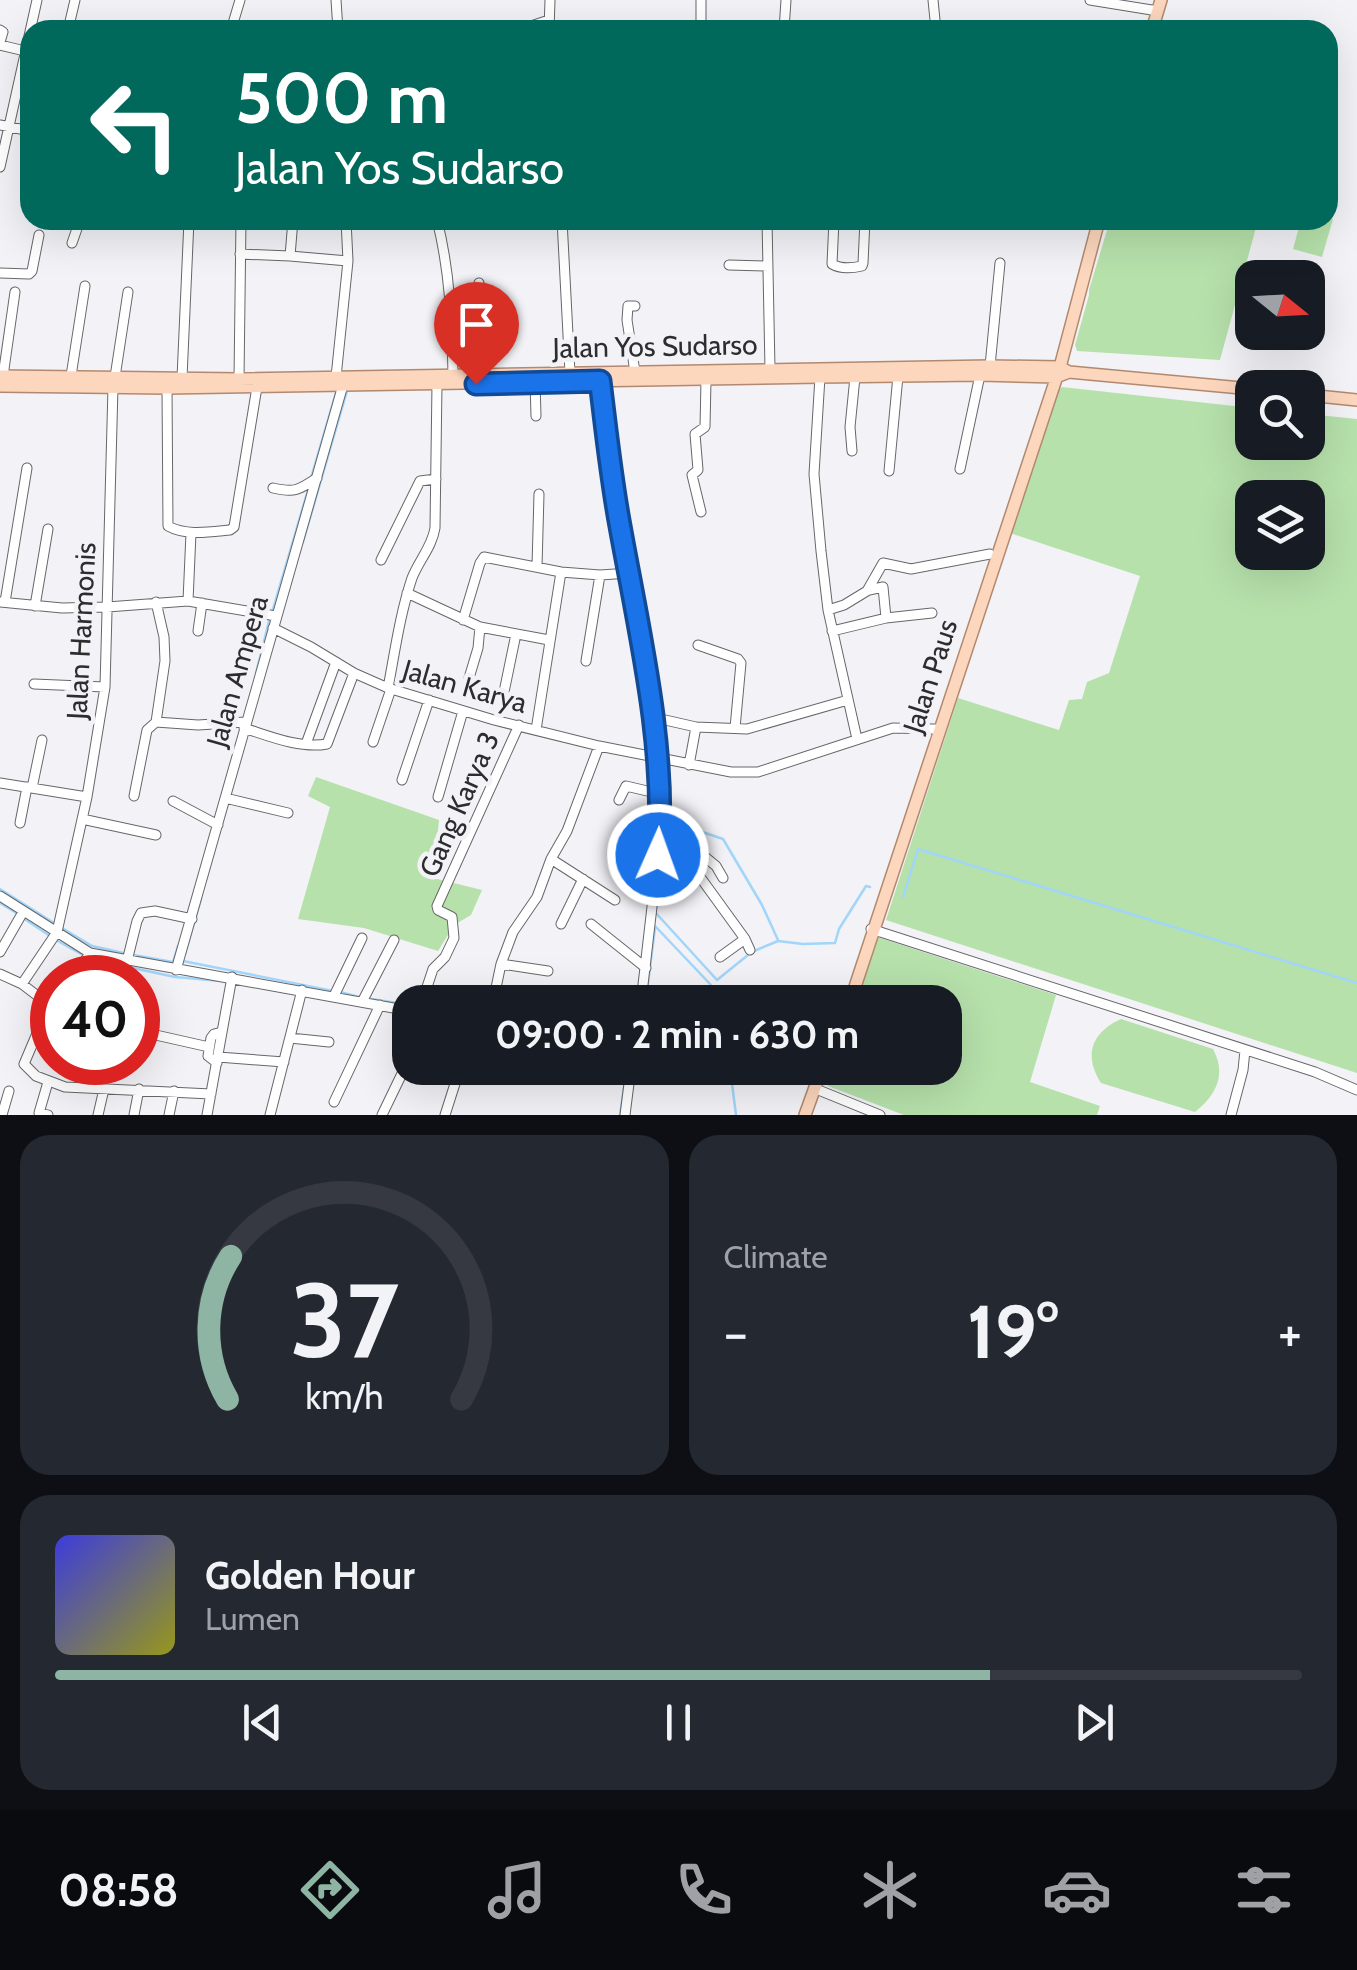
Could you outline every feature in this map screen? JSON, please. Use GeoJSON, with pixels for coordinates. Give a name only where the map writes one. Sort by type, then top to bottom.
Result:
{"type":"FeatureCollection","features":[{"type":"Feature","properties":{"kind":"main road"},"geometry":{"type":"LineString","coordinates":[[1057,372],[1096,230]]}},
{"type":"Feature","properties":{"kind":"main road","name":"Jalan Yos Sudarso"},"geometry":{"type":"LineString","coordinates":[[1,379],[257,387],[477,375],[534,382],[820,377],[990,366],[1235,387]]}},
{"type":"Feature","properties":{"kind":"main road","name":"Jalan Yos Sudarso"},"geometry":{"type":"LineString","coordinates":[[161,384],[182,378],[436,384],[570,373],[770,369],[898,376],[1057,372]]}},
{"type":"Feature","properties":{"kind":"main road","name":"Jalan Paus"},"geometry":{"type":"LineString","coordinates":[[871,929],[990,554],[1057,372]]}},
{"type":"Feature","properties":{"kind":"main road","name":"Jalan Paus"},"geometry":{"type":"LineString","coordinates":[[853,985],[1057,372]]}},
{"type":"Feature","properties":{"kind":"main road","name":"Jalan Yos Sudarso"},"geometry":{"type":"LineString","coordinates":[[1,379],[71,376],[114,382]]}},
{"type":"Feature","properties":{"kind":"main road"},"geometry":{"type":"LineString","coordinates":[[1325,397],[1357,400]]}},
{"type":"Feature","properties":{"kind":"main road"},"geometry":{"type":"LineString","coordinates":[[809,1115],[819,1085]]}},
{"type":"Feature","properties":{"kind":"main road"},"geometry":{"type":"LineString","coordinates":[[809,1115],[822,1085]]}},
{"type":"Feature","properties":{"kind":"street"},"geometry":{"type":"LineString","coordinates":[[1090,0],[1159,6]]}},
{"type":"Feature","properties":{"kind":"street"},"geometry":{"type":"LineString","coordinates":[[0,30],[0,44]]}},
{"type":"Feature","properties":{"kind":"street"},"geometry":{"type":"LineString","coordinates":[[0,166],[4,126],[20,84]]}},
{"type":"Feature","properties":{"kind":"street"},"geometry":{"type":"LineString","coordinates":[[72,243],[77,230]]}},
{"type":"Feature","properties":{"kind":"street"},"geometry":{"type":"LineString","coordinates":[[182,378],[189,230]]}},
{"type":"Feature","properties":{"kind":"street"},"geometry":{"type":"LineString","coordinates":[[239,379],[241,230]]}},
{"type":"Feature","properties":{"kind":"street"},"geometry":{"type":"LineString","coordinates":[[290,256],[292,230]]}},
{"type":"Feature","properties":{"kind":"street","name":"Jalan Ampera"},"geometry":{"type":"LineString","coordinates":[[176,970],[317,478],[340,381],[346,230]]}},
{"type":"Feature","properties":{"kind":"street"},"geometry":{"type":"LineString","coordinates":[[440,230],[452,316],[453,376]]}},
{"type":"Feature","properties":{"kind":"street"},"geometry":{"type":"LineString","coordinates":[[563,230],[570,373]]}},
{"type":"Feature","properties":{"kind":"street"},"geometry":{"type":"LineString","coordinates":[[767,230],[770,369]]}},
{"type":"Feature","properties":{"kind":"street"},"geometry":{"type":"LineString","coordinates":[[834,230],[832,264],[855,267],[863,263],[865,230]]}},
{"type":"Feature","properties":{"kind":"street"},"geometry":{"type":"LineString","coordinates":[[0,273],[29,274],[39,234]]}},
{"type":"Feature","properties":{"kind":"street"},"geometry":{"type":"LineString","coordinates":[[240,254],[348,262]]}},
{"type":"Feature","properties":{"kind":"street"},"geometry":{"type":"LineString","coordinates":[[990,366],[1000,263]]}},
{"type":"Feature","properties":{"kind":"street"},"geometry":{"type":"LineString","coordinates":[[729,266],[768,266]]}},
{"type":"Feature","properties":{"kind":"street"},"geometry":{"type":"LineString","coordinates":[[477,375],[479,283]]}},
{"type":"Feature","properties":{"kind":"street"},"geometry":{"type":"LineString","coordinates":[[71,376],[85,286]]}},
{"type":"Feature","properties":{"kind":"street"},"geometry":{"type":"LineString","coordinates":[[1,379],[15,292]]}},
{"type":"Feature","properties":{"kind":"street","name":"Jalan Harmonis"},"geometry":{"type":"LineString","coordinates":[[57,932],[87,797],[105,687],[114,382],[128,292]]}},
{"type":"Feature","properties":{"kind":"street"},"geometry":{"type":"LineString","coordinates":[[636,306],[628,306],[626,320],[636,372]]}},
{"type":"Feature","properties":{"kind":"street"},"geometry":{"type":"LineString","coordinates":[[852,451],[850,426],[863,374]]}},
{"type":"Feature","properties":{"kind":"street"},"geometry":{"type":"LineString","coordinates":[[960,469],[980,375]]}},
{"type":"Feature","properties":{"kind":"street"},"geometry":{"type":"LineString","coordinates":[[889,471],[898,376]]}},
{"type":"Feature","properties":{"kind":"street"},"geometry":{"type":"LineString","coordinates":[[820,377],[814,474],[828,610],[857,740]]}},
{"type":"Feature","properties":{"kind":"street"},"geometry":{"type":"LineString","coordinates":[[701,512],[692,475],[698,470],[695,434],[705,427],[706,380]]}},
{"type":"Feature","properties":{"kind":"street"},"geometry":{"type":"LineString","coordinates":[[600,381],[624,573],[661,758],[655,920],[644,985]]}},
{"type":"Feature","properties":{"kind":"street"},"geometry":{"type":"LineString","coordinates":[[534,382],[536,416]]}},
{"type":"Feature","properties":{"kind":"street"},"geometry":{"type":"LineString","coordinates":[[161,384],[168,526],[191,532],[234,527],[257,387]]}},
{"type":"Feature","properties":{"kind":"street"},"geometry":{"type":"LineString","coordinates":[[373,742],[389,688],[408,594],[433,540],[437,508],[436,384]]}},
{"type":"Feature","properties":{"kind":"street"},"geometry":{"type":"LineString","coordinates":[[27,468],[2,602],[107,607],[188,601],[276,616]]}},
{"type":"Feature","properties":{"kind":"street"},"geometry":{"type":"LineString","coordinates":[[273,488],[292,492],[317,478]]}},
{"type":"Feature","properties":{"kind":"street"},"geometry":{"type":"LineString","coordinates":[[381,560],[420,481],[436,479]]}},
{"type":"Feature","properties":{"kind":"street"},"geometry":{"type":"LineString","coordinates":[[538,494],[538,567]]}},
{"type":"Feature","properties":{"kind":"street"},"geometry":{"type":"LineString","coordinates":[[35,606],[48,529]]}},
{"type":"Feature","properties":{"kind":"street"},"geometry":{"type":"LineString","coordinates":[[188,601],[191,532]]}},
{"type":"Feature","properties":{"kind":"street"},"geometry":{"type":"LineString","coordinates":[[868,590],[883,563],[912,569],[990,554]]}},
{"type":"Feature","properties":{"kind":"street"},"geometry":{"type":"LineString","coordinates":[[463,620],[484,558],[561,572],[624,573]]}},
{"type":"Feature","properties":{"kind":"street"},"geometry":{"type":"LineString","coordinates":[[536,730],[561,572]]}},
{"type":"Feature","properties":{"kind":"street"},"geometry":{"type":"LineString","coordinates":[[586,660],[600,575]]}},
{"type":"Feature","properties":{"kind":"street"},"geometry":{"type":"LineString","coordinates":[[828,610],[868,590],[884,588],[886,618]]}},
{"type":"Feature","properties":{"kind":"street"},"geometry":{"type":"LineString","coordinates":[[408,594],[480,627],[549,640]]}},
{"type":"Feature","properties":{"kind":"street"},"geometry":{"type":"LineString","coordinates":[[156,602],[165,661],[156,722]]}},
{"type":"Feature","properties":{"kind":"street"},"geometry":{"type":"LineString","coordinates":[[198,630],[202,602]]}},
{"type":"Feature","properties":{"kind":"street"},"geometry":{"type":"LineString","coordinates":[[832,631],[886,618],[932,613]]}},
{"type":"Feature","properties":{"kind":"street"},"geometry":{"type":"LineString","coordinates":[[470,678],[480,627]]}},
{"type":"Feature","properties":{"kind":"street","name":"Jalan Karya"},"geometry":{"type":"LineString","coordinates":[[272,628],[354,674],[389,688],[536,730],[689,765],[748,773],[893,728],[934,729]]}},
{"type":"Feature","properties":{"kind":"street"},"geometry":{"type":"LineString","coordinates":[[504,692],[516,634]]}},
{"type":"Feature","properties":{"kind":"street"},"geometry":{"type":"LineString","coordinates":[[698,645],[741,663],[735,728]]}},
{"type":"Feature","properties":{"kind":"street"},"geometry":{"type":"LineString","coordinates":[[306,744],[336,662]]}},
{"type":"Feature","properties":{"kind":"street"},"geometry":{"type":"LineString","coordinates":[[134,796],[146,730],[156,722],[244,725],[278,739],[323,746],[330,740],[354,674]]}},
{"type":"Feature","properties":{"kind":"street"},"geometry":{"type":"LineString","coordinates":[[34,684],[105,687]]}},
{"type":"Feature","properties":{"kind":"street"},"geometry":{"type":"LineString","coordinates":[[402,780],[430,700]]}},
{"type":"Feature","properties":{"kind":"street"},"geometry":{"type":"LineString","coordinates":[[655,717],[696,727],[760,726],[848,700]]}},
{"type":"Feature","properties":{"kind":"street"},"geometry":{"type":"LineString","coordinates":[[438,796],[463,711]]}},
{"type":"Feature","properties":{"kind":"street","name":"Gang Karya 3"},"geometry":{"type":"LineString","coordinates":[[428,985],[433,969],[446,958],[454,938],[452,917],[437,906],[519,725]]}},
{"type":"Feature","properties":{"kind":"street"},"geometry":{"type":"LineString","coordinates":[[689,765],[696,727]]}},
{"type":"Feature","properties":{"kind":"street"},"geometry":{"type":"LineString","coordinates":[[20,823],[42,740]]}},
{"type":"Feature","properties":{"kind":"street"},"geometry":{"type":"LineString","coordinates":[[497,985],[514,928],[537,897],[599,746]]}},
{"type":"Feature","properties":{"kind":"street"},"geometry":{"type":"LineString","coordinates":[[0,783],[87,797]]}},
{"type":"Feature","properties":{"kind":"street"},"geometry":{"type":"LineString","coordinates":[[619,800],[626,786],[660,794]]}},
{"type":"Feature","properties":{"kind":"street"},"geometry":{"type":"LineString","coordinates":[[225,798],[288,813]]}},
{"type":"Feature","properties":{"kind":"street"},"geometry":{"type":"LineString","coordinates":[[173,801],[218,824]]}},
{"type":"Feature","properties":{"kind":"street"},"geometry":{"type":"LineString","coordinates":[[82,819],[156,835]]}},
{"type":"Feature","properties":{"kind":"street"},"geometry":{"type":"LineString","coordinates":[[699,852],[723,878]]}},
{"type":"Feature","properties":{"kind":"street"},"geometry":{"type":"LineString","coordinates":[[658,855],[686,865],[702,877],[748,944],[720,958]]}},
{"type":"Feature","properties":{"kind":"street"},"geometry":{"type":"LineString","coordinates":[[552,859],[615,900]]}},
{"type":"Feature","properties":{"kind":"street"},"geometry":{"type":"LineString","coordinates":[[702,877],[716,866]]}},
{"type":"Feature","properties":{"kind":"street"},"geometry":{"type":"LineString","coordinates":[[561,924],[583,879]]}},
{"type":"Feature","properties":{"kind":"street"},"geometry":{"type":"LineString","coordinates":[[0,896],[90,953],[99,955]]}},
{"type":"Feature","properties":{"kind":"street"},"geometry":{"type":"LineString","coordinates":[[128,955],[141,914],[155,911],[192,919]]}},
{"type":"Feature","properties":{"kind":"street"},"geometry":{"type":"LineString","coordinates":[[0,952],[23,912]]}},
{"type":"Feature","properties":{"kind":"street"},"geometry":{"type":"LineString","coordinates":[[591,924],[646,968]]}},
{"type":"Feature","properties":{"kind":"street"},"geometry":{"type":"LineString","coordinates":[[871,929],[1315,1072],[1357,1090]]}},
{"type":"Feature","properties":{"kind":"street"},"geometry":{"type":"LineString","coordinates":[[22,984],[57,932]]}},
{"type":"Feature","properties":{"kind":"street"},"geometry":{"type":"LineString","coordinates":[[334,996],[362,938]]}},
{"type":"Feature","properties":{"kind":"street"},"geometry":{"type":"LineString","coordinates":[[362,1002],[394,940]]}},
{"type":"Feature","properties":{"kind":"street"},"geometry":{"type":"LineString","coordinates":[[502,964],[548,971]]}},
{"type":"Feature","properties":{"kind":"street"},"geometry":{"type":"LineString","coordinates":[[160,967],[232,977],[392,1009]]}},
{"type":"Feature","properties":{"kind":"street"},"geometry":{"type":"LineString","coordinates":[[0,974],[30,990]]}},
{"type":"Feature","properties":{"kind":"street"},"geometry":{"type":"LineString","coordinates":[[207,1115],[232,977]]}},
{"type":"Feature","properties":{"kind":"street"},"geometry":{"type":"LineString","coordinates":[[270,1115],[302,990]]}},
{"type":"Feature","properties":{"kind":"street"},"geometry":{"type":"LineString","coordinates":[[334,1102],[379,1008]]}},
{"type":"Feature","properties":{"kind":"street"},"geometry":{"type":"LineString","coordinates":[[222,1032],[214,1034],[208,1056],[217,1060],[284,1062]]}},
{"type":"Feature","properties":{"kind":"street"},"geometry":{"type":"LineString","coordinates":[[160,1036],[210,1047]]}},
{"type":"Feature","properties":{"kind":"street"},"geometry":{"type":"LineString","coordinates":[[290,1038],[329,1042]]}},
{"type":"Feature","properties":{"kind":"street"},"geometry":{"type":"LineString","coordinates":[[1231,1115],[1245,1050]]}},
{"type":"Feature","properties":{"kind":"street"},"geometry":{"type":"LineString","coordinates":[[1239,1082],[1256,1059],[1264,1056]]}},
{"type":"Feature","properties":{"kind":"street"},"geometry":{"type":"LineString","coordinates":[[43,1114],[48,1085]]}},
{"type":"Feature","properties":{"kind":"street"},"geometry":{"type":"LineString","coordinates":[[58,1085],[211,1094]]}},
{"type":"Feature","properties":{"kind":"street"},"geometry":{"type":"LineString","coordinates":[[382,1115],[396,1085]]}},
{"type":"Feature","properties":{"kind":"street"},"geometry":{"type":"LineString","coordinates":[[445,1115],[455,1085]]}},
{"type":"Feature","properties":{"kind":"street"},"geometry":{"type":"LineString","coordinates":[[625,1115],[629,1085]]}},
{"type":"Feature","properties":{"kind":"street"},"geometry":{"type":"LineString","coordinates":[[98,1115],[104,1089]]}},
{"type":"Feature","properties":{"kind":"street"},"geometry":{"type":"LineString","coordinates":[[134,1115],[140,1090]]}},
{"type":"Feature","properties":{"kind":"street"},"geometry":{"type":"LineString","coordinates":[[2,1115],[9,1091]]}},
{"type":"Feature","properties":{"kind":"street"},"geometry":{"type":"LineString","coordinates":[[169,1115],[174,1091]]}},
{"type":"Feature","properties":{"kind":"street"},"geometry":{"type":"LineString","coordinates":[[821,1091],[879,1115]]}},
{"type":"Feature","properties":{"kind":"green space"},"geometry":{"type":"Polygon","coordinates":[[[1107,230],[1255,230],[1247,260],[1235,260],[1235,305],[1220,360],[1077,351],[1075,345],[1107,230]]]}},
{"type":"Feature","properties":{"kind":"green space"},"geometry":{"type":"Polygon","coordinates":[[[1298,230],[1330,230],[1322,257],[1293,249],[1298,230]]]}},
{"type":"Feature","properties":{"kind":"green space"},"geometry":{"type":"Polygon","coordinates":[[[1062,387],[1235,406],[1235,460],[1325,460],[1325,416],[1357,419],[1357,1073],[886,920],[958,698],[1059,730],[1069,700],[1082,699],[1087,682],[1109,673],[1140,576],[1010,533],[1056,392],[1062,387]]]}},
{"type":"Feature","properties":{"kind":"green space"},"geometry":{"type":"Polygon","coordinates":[[[316,777],[439,820],[433,878],[482,890],[471,915],[454,925],[438,951],[364,928],[298,919],[330,807],[308,796],[316,777]]]}},
{"type":"Feature","properties":{"kind":"green space"},"geometry":{"type":"Polygon","coordinates":[[[877,937],[1056,995],[1030,1082],[1100,1106],[1097,1115],[904,1115],[828,1086],[962,1085],[962,985],[861,985],[877,937]]]}},
{"type":"Feature","properties":{"kind":"green space"},"geometry":{"type":"Polygon","coordinates":[[[1121,1019],[1213,1049],[1219,1076],[1209,1099],[1195,1112],[1101,1083],[1092,1063],[1093,1045],[1103,1031],[1121,1019]]]}},
{"type":"Feature","properties":{"kind":"waterway"},"geometry":{"type":"LineString","coordinates":[[594,387],[607,464]]}},
{"type":"Feature","properties":{"kind":"waterway"},"geometry":{"type":"LineString","coordinates":[[311,478],[337,389]]}},
{"type":"Feature","properties":{"kind":"waterway"},"geometry":{"type":"LineString","coordinates":[[303,542],[347,391]]}},
{"type":"Feature","properties":{"kind":"waterway"},"geometry":{"type":"LineString","coordinates":[[273,609],[308,490]]}},
{"type":"Feature","properties":{"kind":"waterway"},"geometry":{"type":"LineString","coordinates":[[633,575],[647,650]]}},
{"type":"Feature","properties":{"kind":"waterway"},"geometry":{"type":"LineString","coordinates":[[256,673],[269,621]]}},
{"type":"Feature","properties":{"kind":"waterway"},"geometry":{"type":"LineString","coordinates":[[658,736],[661,753]]}},
{"type":"Feature","properties":{"kind":"waterway"},"geometry":{"type":"LineString","coordinates":[[664,819],[723,839],[778,940]]}},
{"type":"Feature","properties":{"kind":"waterway"},"geometry":{"type":"LineString","coordinates":[[903,897],[918,849],[1357,983]]}},
{"type":"Feature","properties":{"kind":"waterway"},"geometry":{"type":"LineString","coordinates":[[754,951],[778,941],[835,943],[839,929],[866,886],[870,887]]}},
{"type":"Feature","properties":{"kind":"waterway"},"geometry":{"type":"LineString","coordinates":[[0,889],[54,923]]}},
{"type":"Feature","properties":{"kind":"waterway"},"geometry":{"type":"LineString","coordinates":[[185,954],[201,899]]}},
{"type":"Feature","properties":{"kind":"waterway"},"geometry":{"type":"LineString","coordinates":[[0,903],[18,914]]}},
{"type":"Feature","properties":{"kind":"waterway"},"geometry":{"type":"LineString","coordinates":[[655,912],[717,980],[748,955]]}},
{"type":"Feature","properties":{"kind":"waterway"},"geometry":{"type":"LineString","coordinates":[[23,918],[50,936]]}},
{"type":"Feature","properties":{"kind":"waterway"},"geometry":{"type":"LineString","coordinates":[[655,926],[711,985]]}},
{"type":"Feature","properties":{"kind":"waterway"},"geometry":{"type":"LineString","coordinates":[[62,928],[92,946],[123,953]]}},
{"type":"Feature","properties":{"kind":"waterway"},"geometry":{"type":"LineString","coordinates":[[648,985],[655,928]]}},
{"type":"Feature","properties":{"kind":"waterway"},"geometry":{"type":"LineString","coordinates":[[56,940],[83,955]]}},
{"type":"Feature","properties":{"kind":"waterway"},"geometry":{"type":"LineString","coordinates":[[160,960],[173,962],[178,946]]}},
{"type":"Feature","properties":{"kind":"waterway"},"geometry":{"type":"LineString","coordinates":[[183,961],[333,991]]}},
{"type":"Feature","properties":{"kind":"waterway"},"geometry":{"type":"LineString","coordinates":[[160,974],[221,981]]}},
{"type":"Feature","properties":{"kind":"waterway"},"geometry":{"type":"LineString","coordinates":[[340,992],[359,997]]}},
{"type":"Feature","properties":{"kind":"waterway"},"geometry":{"type":"LineString","coordinates":[[371,999],[392,1002]]}},
{"type":"Feature","properties":{"kind":"waterway"},"geometry":{"type":"LineString","coordinates":[[620,1115],[624,1085]]}},
{"type":"Feature","properties":{"kind":"waterway"},"geometry":{"type":"LineString","coordinates":[[732,1085],[736,1115]]}},
{"type":"Feature","properties":{"kind":"route"},"geometry":{"type":"LineString","coordinates":[[476,384],[600,381],[620,526],[648,681],[660,794],[658,855]]}}]}
